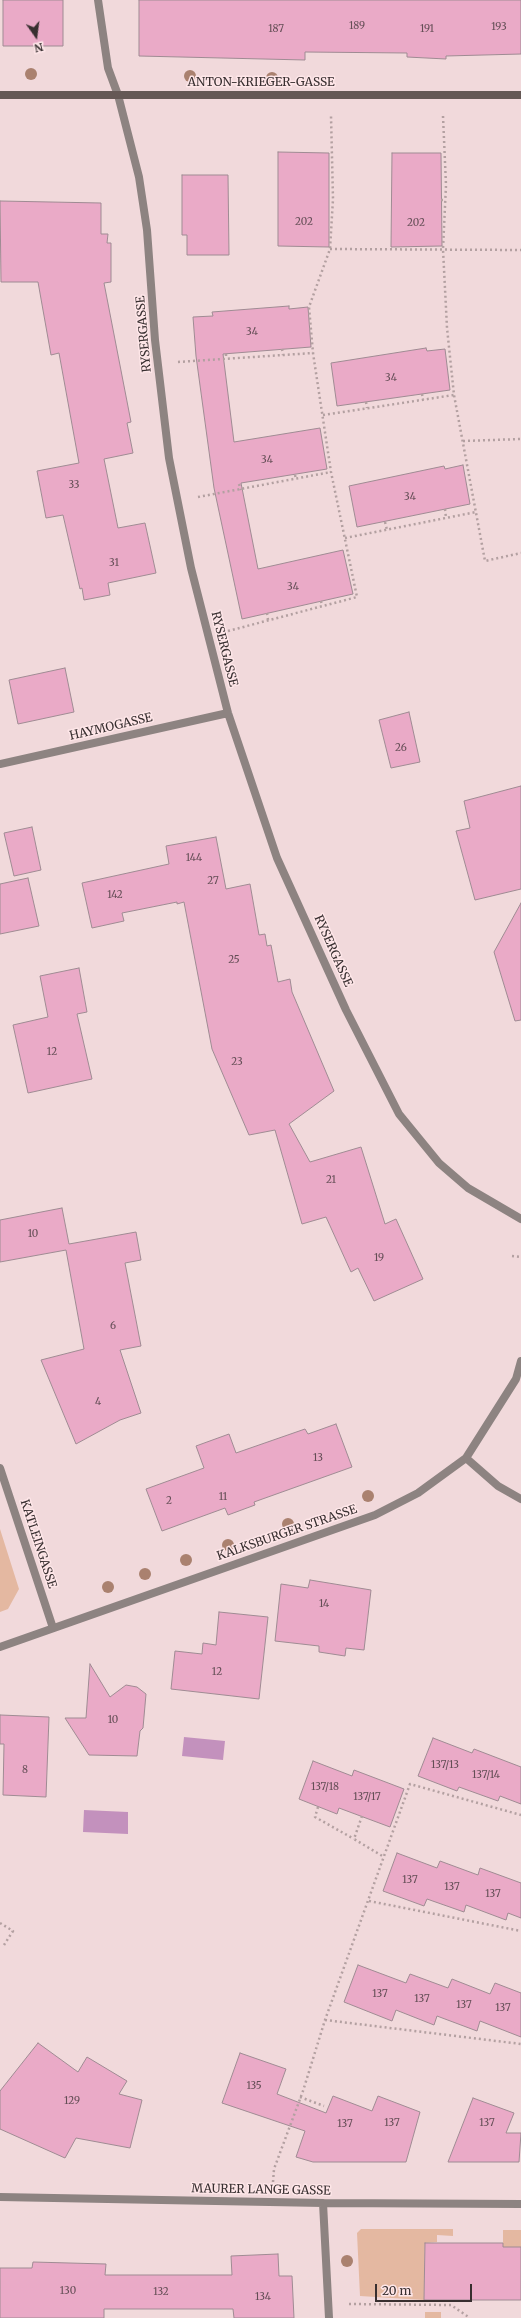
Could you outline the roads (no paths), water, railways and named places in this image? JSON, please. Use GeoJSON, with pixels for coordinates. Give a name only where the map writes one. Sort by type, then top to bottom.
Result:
{"type":"FeatureCollection","features":[{"type":"Feature","properties":{"kind":"street","name":"RYSERGASSE"},"geometry":{"type":"LineString","coordinates":[[98,0],[108,68],[118,95],[139,177],[147,230],[155,340],[169,458],[191,568],[228,713],[277,858],[346,1010],[400,1114],[439,1163],[468,1188],[521,1219]]}},
{"type":"Feature","properties":{"kind":"street","name":"ANTON-KRIEGER-GASSE"},"geometry":{"type":"LineString","coordinates":[[0,95],[521,95]]}},
{"type":"Feature","properties":{"kind":"street","name":"HAYMOGASSE"},"geometry":{"type":"LineString","coordinates":[[0,764],[228,713]]}},
{"type":"Feature","properties":{"kind":"street","name":"KALKSBURGER STRASSE"},"geometry":{"type":"LineString","coordinates":[[0,1647],[375,1515],[418,1493],[466,1458],[516,1379],[521,1361]]}},
{"type":"Feature","properties":{"kind":"street"},"geometry":{"type":"LineString","coordinates":[[466,1458],[498,1486],[521,1499]]}},
{"type":"Feature","properties":{"kind":"street","name":"KATLEINGASSE"},"geometry":{"type":"LineString","coordinates":[[0,1468],[53,1628]]}},
{"type":"Feature","properties":{"kind":"street","name":"MAURER LANGE GASSE"},"geometry":{"type":"LineString","coordinates":[[0,2196],[322,2203],[521,2204]]}},
{"type":"Feature","properties":{"kind":"street"},"geometry":{"type":"LineString","coordinates":[[322,2203],[329,2318]]}}]}
